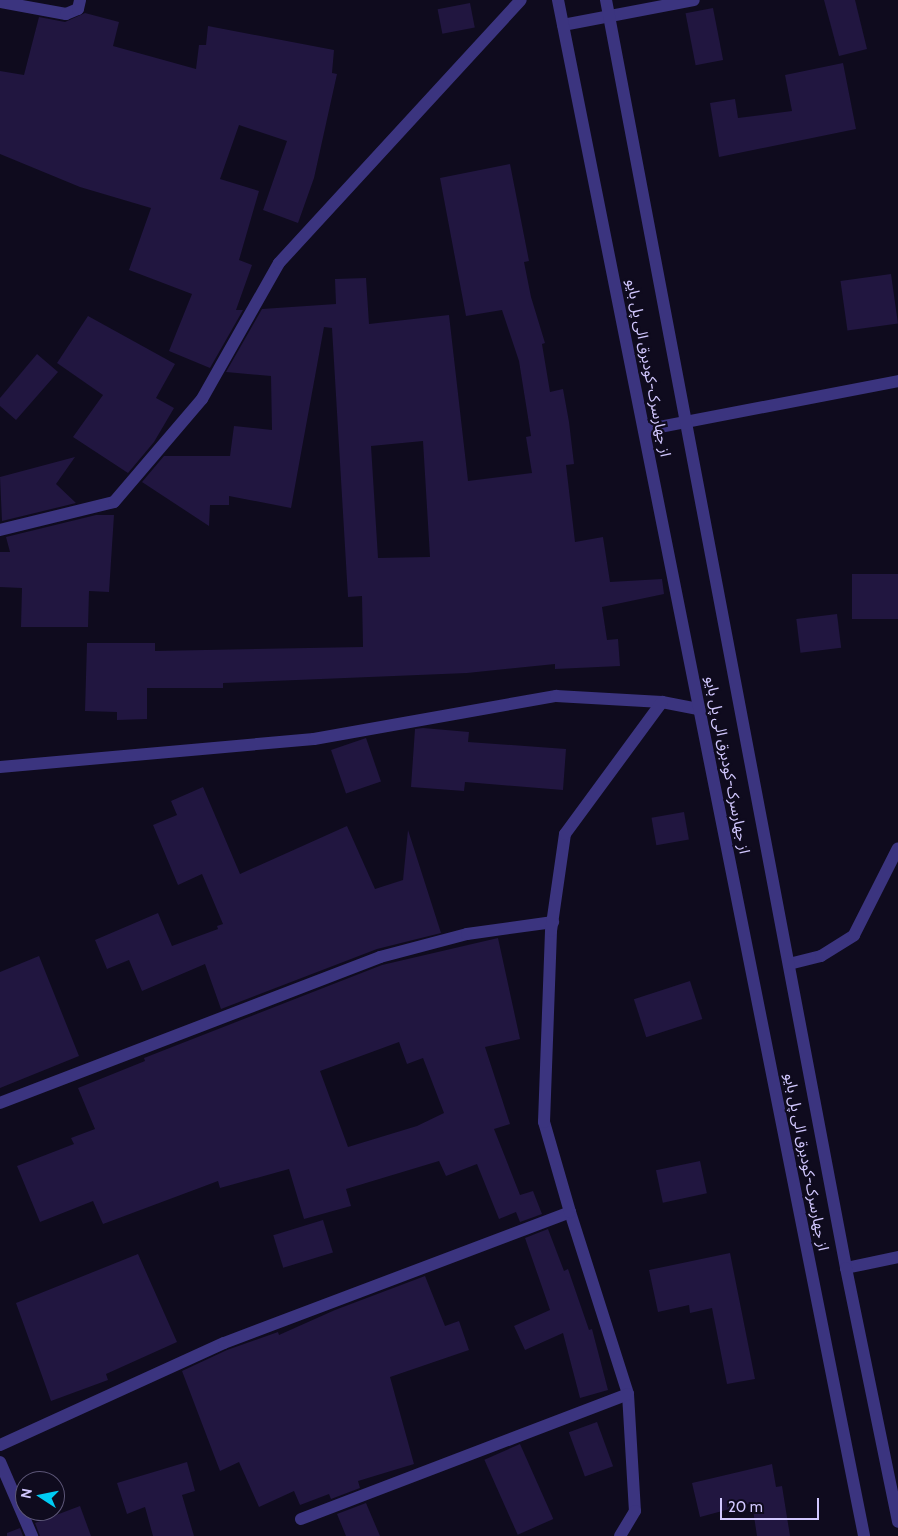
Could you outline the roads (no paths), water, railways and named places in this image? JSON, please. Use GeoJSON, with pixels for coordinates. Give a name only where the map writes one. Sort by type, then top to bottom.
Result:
{"type":"FeatureCollection","features":[{"type":"Feature","properties":{"kind":"street"},"geometry":{"type":"LineString","coordinates":[[0,2],[66,14],[78,9],[80,0]]}},
{"type":"Feature","properties":{"kind":"street"},"geometry":{"type":"LineString","coordinates":[[0,530],[114,502],[202,399],[279,262],[521,0]]}},
{"type":"Feature","properties":{"kind":"street","name":"از جهارسرک-کودبرق الی پل بایو"},"geometry":{"type":"LineString","coordinates":[[558,0],[864,1536]]}},
{"type":"Feature","properties":{"kind":"street","name":"از جهارسرک-کودبرق الی پل بایو"},"geometry":{"type":"LineString","coordinates":[[606,0],[846,1268],[898,1522]]}},
{"type":"Feature","properties":{"kind":"street"},"geometry":{"type":"LineString","coordinates":[[563,25],[694,0]]}},
{"type":"Feature","properties":{"kind":"street"},"geometry":{"type":"LineString","coordinates":[[644,430],[898,381]]}},
{"type":"Feature","properties":{"kind":"street"},"geometry":{"type":"LineString","coordinates":[[0,767],[314,739],[556,696],[662,702],[699,709]]}},
{"type":"Feature","properties":{"kind":"street"},"geometry":{"type":"LineString","coordinates":[[620,1536],[635,1511],[628,1394],[570,1212],[544,1122],[553,922],[565,834],[662,702]]}},
{"type":"Feature","properties":{"kind":"street"},"geometry":{"type":"LineString","coordinates":[[788,964],[822,956],[854,935],[898,848]]}},
{"type":"Feature","properties":{"kind":"street"},"geometry":{"type":"LineString","coordinates":[[0,1103],[380,957],[467,934],[553,922]]}},
{"type":"Feature","properties":{"kind":"street"},"geometry":{"type":"LineString","coordinates":[[0,1445],[224,1343],[570,1212]]}},
{"type":"Feature","properties":{"kind":"street"},"geometry":{"type":"LineString","coordinates":[[846,1268],[898,1257]]}},
{"type":"Feature","properties":{"kind":"street"},"geometry":{"type":"LineString","coordinates":[[301,1519],[628,1394]]}},
{"type":"Feature","properties":{"kind":"street"},"geometry":{"type":"LineString","coordinates":[[0,1462],[32,1536]]}}]}
